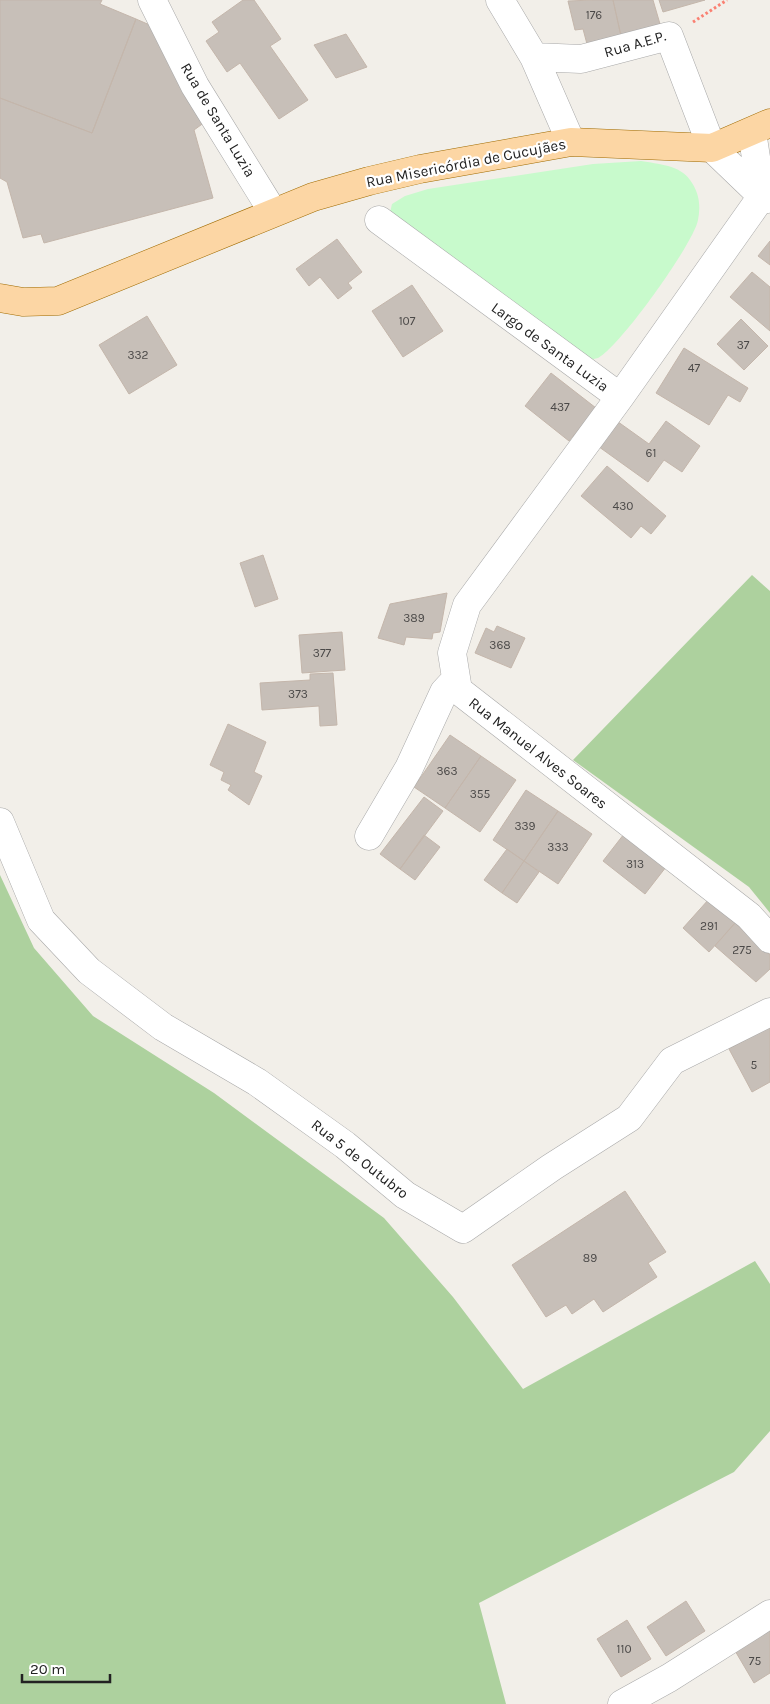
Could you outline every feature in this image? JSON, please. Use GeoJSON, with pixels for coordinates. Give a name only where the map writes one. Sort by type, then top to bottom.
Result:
{"type":"FeatureCollection","features":[{"type":"Feature","properties":{"kind":"main road","name":"Rua Misericórdia de Cucujães"},"geometry":{"type":"LineString","coordinates":[[0,298],[23,302],[58,301],[314,196],[420,169],[571,142],[712,148],[761,127]]}},
{"type":"Feature","properties":{"kind":"street","name":"Rua de Santa Luzia"},"geometry":{"type":"LineString","coordinates":[[152,0],[195,86],[273,212]]}},
{"type":"Feature","properties":{"kind":"street"},"geometry":{"type":"LineString","coordinates":[[500,0],[534,57],[571,142]]}},
{"type":"Feature","properties":{"kind":"street"},"geometry":{"type":"LineString","coordinates":[[668,36],[712,148],[766,198]]}},
{"type":"Feature","properties":{"kind":"street","name":"Rua A.E.P."},"geometry":{"type":"LineString","coordinates":[[534,57],[581,59],[668,36]]}},
{"type":"Feature","properties":{"kind":"street"},"geometry":{"type":"LineString","coordinates":[[761,127],[766,198]]}},
{"type":"Feature","properties":{"kind":"street","name":"Largo de Santa Luzia"},"geometry":{"type":"LineString","coordinates":[[379,220],[620,398],[766,198]]}},
{"type":"Feature","properties":{"kind":"street","name":"Rua Manuel Alves Soares"},"geometry":{"type":"LineString","coordinates":[[620,398],[467,605],[452,653],[458,690],[749,916],[770,938]]}},
{"type":"Feature","properties":{"kind":"street"},"geometry":{"type":"LineString","coordinates":[[369,836],[409,768],[444,692],[456,678]]}},
{"type":"Feature","properties":{"kind":"street","name":"Rua 5 de Outubro"},"geometry":{"type":"LineString","coordinates":[[0,822],[41,920],[89,971],[163,1027],[257,1082],[345,1145],[405,1195],[463,1229],[552,1167],[629,1118],[672,1061],[770,1012]]}},
{"type":"Feature","properties":{"kind":"street"},"geometry":{"type":"LineString","coordinates":[[622,1704],[668,1678],[770,1614]]}},
{"type":"Feature","properties":{"kind":"path","name":"Rua A.E.P."},"geometry":{"type":"LineString","coordinates":[[668,36],[727,0]]}},
{"type":"Feature","properties":{"kind":"green space"},"geometry":{"type":"Polygon","coordinates":[[[641,161],[675,168],[686,175],[697,194],[699,204],[698,220],[684,250],[638,316],[608,350],[596,359],[579,359],[388,221],[392,204],[405,196],[428,189],[593,164],[641,161]]]}},
{"type":"Feature","properties":{"kind":"green space"},"geometry":{"type":"Polygon","coordinates":[[[752,575],[770,591],[770,913],[749,887],[573,760],[752,575]]]}},
{"type":"Feature","properties":{"kind":"green space"},"geometry":{"type":"Polygon","coordinates":[[[0,875],[34,948],[93,1016],[214,1093],[384,1218],[453,1297],[523,1389],[755,1261],[770,1284],[770,1431],[734,1472],[479,1603],[506,1704],[0,1704],[0,875]]]}},
{"type":"Feature","properties":{"kind":"building"},"geometry":{"type":"Polygon","coordinates":[[[0,0],[102,0],[100,4],[136,19],[92,133],[0,98],[0,0]]]}},
{"type":"Feature","properties":{"kind":"building"},"geometry":{"type":"Polygon","coordinates":[[[243,0],[254,0],[281,39],[270,46],[308,100],[279,119],[240,63],[227,72],[206,41],[219,32],[212,22],[243,0]]]}},
{"type":"Feature","properties":{"kind":"building"},"geometry":{"type":"Polygon","coordinates":[[[613,0],[621,36],[587,44],[583,29],[575,30],[568,1],[613,0]]]}},
{"type":"Feature","properties":{"kind":"building"},"geometry":{"type":"Polygon","coordinates":[[[613,0],[653,0],[660,24],[621,36],[613,0]]]}},
{"type":"Feature","properties":{"kind":"building"},"geometry":{"type":"Polygon","coordinates":[[[659,0],[705,0],[663,12],[659,0]]]}},
{"type":"Feature","properties":{"kind":"building"},"geometry":{"type":"Polygon","coordinates":[[[136,19],[152,26],[205,122],[194,130],[213,198],[44,243],[41,234],[23,238],[7,182],[0,178],[0,98],[92,133],[136,19]]]}},
{"type":"Feature","properties":{"kind":"building"},"geometry":{"type":"Polygon","coordinates":[[[346,34],[367,67],[336,78],[314,45],[346,34]]]}},
{"type":"Feature","properties":{"kind":"building"},"geometry":{"type":"Polygon","coordinates":[[[337,239],[362,272],[348,283],[352,288],[338,299],[320,277],[309,286],[296,269],[337,239]]]}},
{"type":"Feature","properties":{"kind":"building"},"geometry":{"type":"Polygon","coordinates":[[[770,241],[770,265],[758,256],[770,241]]]}},
{"type":"Feature","properties":{"kind":"building"},"geometry":{"type":"Polygon","coordinates":[[[752,272],[770,287],[770,331],[730,297],[752,272]]]}},
{"type":"Feature","properties":{"kind":"building"},"geometry":{"type":"Polygon","coordinates":[[[412,285],[443,331],[403,357],[372,311],[412,285]]]}},
{"type":"Feature","properties":{"kind":"building"},"geometry":{"type":"Polygon","coordinates":[[[147,316],[177,365],[129,394],[99,345],[147,316]]]}},
{"type":"Feature","properties":{"kind":"building"},"geometry":{"type":"Polygon","coordinates":[[[741,319],[768,346],[744,370],[717,344],[741,319]]]}},
{"type":"Feature","properties":{"kind":"building"},"geometry":{"type":"Polygon","coordinates":[[[684,348],[748,388],[740,402],[728,395],[709,425],[656,393],[684,348]]]}},
{"type":"Feature","properties":{"kind":"building"},"geometry":{"type":"Polygon","coordinates":[[[551,373],[596,408],[569,441],[525,406],[551,373]]]}},
{"type":"Feature","properties":{"kind":"building"},"geometry":{"type":"Polygon","coordinates":[[[614,419],[649,444],[666,421],[700,446],[682,472],[664,460],[648,482],[595,444],[614,419]]]}},
{"type":"Feature","properties":{"kind":"building"},"geometry":{"type":"Polygon","coordinates":[[[607,466],[666,516],[651,534],[641,526],[631,538],[581,496],[607,466]]]}},
{"type":"Feature","properties":{"kind":"building"},"geometry":{"type":"Polygon","coordinates":[[[263,555],[278,599],[255,607],[240,563],[263,555]]]}},
{"type":"Feature","properties":{"kind":"building"},"geometry":{"type":"Polygon","coordinates":[[[447,593],[440,632],[433,633],[432,639],[406,637],[404,645],[378,638],[390,604],[447,593]]]}},
{"type":"Feature","properties":{"kind":"building"},"geometry":{"type":"Polygon","coordinates":[[[497,626],[525,638],[511,668],[475,653],[486,628],[494,632],[497,626]]]}},
{"type":"Feature","properties":{"kind":"building"},"geometry":{"type":"Polygon","coordinates":[[[342,632],[345,670],[302,673],[299,635],[342,632]]]}},
{"type":"Feature","properties":{"kind":"building"},"geometry":{"type":"Polygon","coordinates":[[[333,673],[337,725],[320,726],[319,706],[262,710],[260,683],[310,680],[310,674],[333,673]]]}},
{"type":"Feature","properties":{"kind":"building"},"geometry":{"type":"Polygon","coordinates":[[[228,724],[266,742],[254,772],[262,776],[249,805],[228,790],[231,785],[221,780],[224,772],[210,765],[228,724]]]}},
{"type":"Feature","properties":{"kind":"building"},"geometry":{"type":"Polygon","coordinates":[[[450,735],[481,756],[445,808],[414,787],[450,735]]]}},
{"type":"Feature","properties":{"kind":"building"},"geometry":{"type":"Polygon","coordinates":[[[481,756],[516,780],[480,832],[445,808],[481,756]]]}},
{"type":"Feature","properties":{"kind":"building"},"geometry":{"type":"Polygon","coordinates":[[[526,790],[558,811],[524,861],[493,840],[526,790]]]}},
{"type":"Feature","properties":{"kind":"building"},"geometry":{"type":"Polygon","coordinates":[[[424,797],[443,811],[400,869],[380,854],[424,797]]]}},
{"type":"Feature","properties":{"kind":"building"},"geometry":{"type":"Polygon","coordinates":[[[558,811],[592,834],[558,884],[524,861],[558,811]]]}},
{"type":"Feature","properties":{"kind":"building"},"geometry":{"type":"Polygon","coordinates":[[[624,834],[666,867],[645,894],[603,861],[624,834]]]}},
{"type":"Feature","properties":{"kind":"building"},"geometry":{"type":"Polygon","coordinates":[[[424,835],[440,847],[415,880],[400,869],[424,835]]]}},
{"type":"Feature","properties":{"kind":"building"},"geometry":{"type":"Polygon","coordinates":[[[507,849],[524,861],[502,893],[484,880],[507,849]]]}},
{"type":"Feature","properties":{"kind":"building"},"geometry":{"type":"Polygon","coordinates":[[[524,861],[539,872],[517,903],[502,893],[524,861]]]}},
{"type":"Feature","properties":{"kind":"building"},"geometry":{"type":"Polygon","coordinates":[[[709,899],[735,923],[709,952],[683,928],[709,899]]]}},
{"type":"Feature","properties":{"kind":"building"},"geometry":{"type":"Polygon","coordinates":[[[735,923],[770,955],[770,969],[756,982],[715,946],[735,923]]]}},
{"type":"Feature","properties":{"kind":"building"},"geometry":{"type":"Polygon","coordinates":[[[770,1026],[770,1082],[752,1092],[729,1049],[770,1026]]]}},
{"type":"Feature","properties":{"kind":"building"},"geometry":{"type":"Polygon","coordinates":[[[625,1191],[666,1252],[648,1263],[657,1277],[603,1312],[594,1299],[572,1314],[566,1305],[546,1317],[512,1265],[625,1191]]]}},
{"type":"Feature","properties":{"kind":"building"},"geometry":{"type":"Polygon","coordinates":[[[686,1601],[705,1631],[666,1656],[647,1627],[686,1601]]]}},
{"type":"Feature","properties":{"kind":"building"},"geometry":{"type":"Polygon","coordinates":[[[627,1620],[651,1659],[621,1677],[597,1639],[627,1620]]]}},
{"type":"Feature","properties":{"kind":"building"},"geometry":{"type":"Polygon","coordinates":[[[770,1628],[770,1673],[754,1683],[734,1649],[770,1628]]]}}]}
